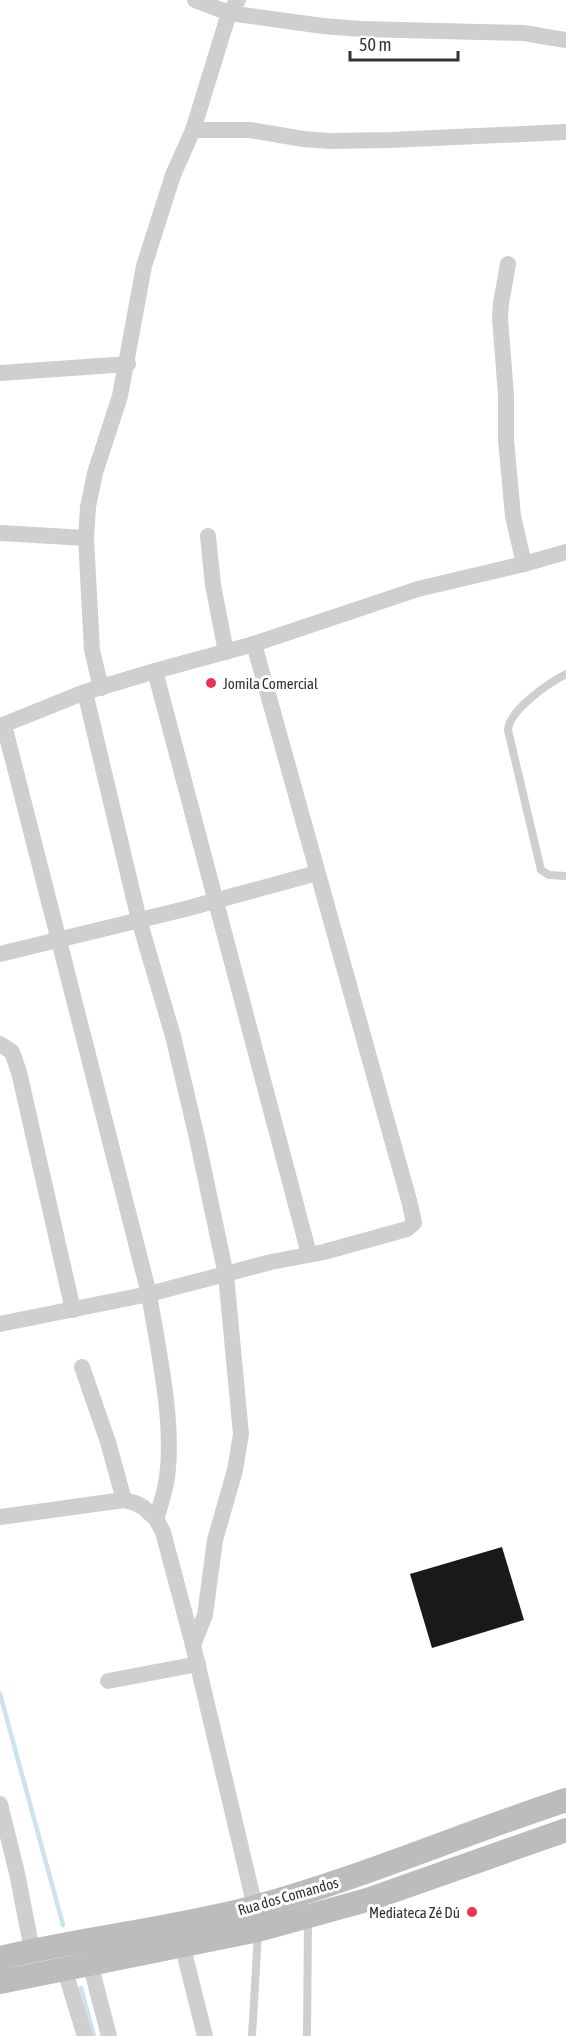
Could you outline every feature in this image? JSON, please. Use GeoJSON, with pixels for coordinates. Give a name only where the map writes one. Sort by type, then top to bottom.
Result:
{"type":"FeatureCollection","features":[{"type":"Feature","properties":{"kind":"main road","name":"Rua dos Comandos"},"geometry":{"type":"LineString","coordinates":[[0,1982],[182,1944],[257,1918],[351,1877],[566,1800]]}},
{"type":"Feature","properties":{"kind":"main road","name":"Rua dos Comandos"},"geometry":{"type":"LineString","coordinates":[[0,1958],[32,1950],[169,1926],[308,1916],[367,1900],[566,1830]]}},
{"type":"Feature","properties":{"kind":"street"},"geometry":{"type":"LineString","coordinates":[[195,0],[322,26],[524,33],[566,40]]}},
{"type":"Feature","properties":{"kind":"street"},"geometry":{"type":"LineString","coordinates":[[193,1645],[205,1615],[215,1540],[235,1470],[241,1434],[226,1275],[175,1048],[139,920],[93,690],[86,538],[88,507],[95,473],[128,364],[144,266],[173,175],[193,130],[234,7]]}},
{"type":"Feature","properties":{"kind":"street"},"geometry":{"type":"LineString","coordinates":[[193,130],[250,130],[330,141],[566,132]]}},
{"type":"Feature","properties":{"kind":"street"},"geometry":{"type":"LineString","coordinates":[[508,264],[500,318],[506,396],[506,440],[513,516],[524,564]]}},
{"type":"Feature","properties":{"kind":"street"},"geometry":{"type":"LineString","coordinates":[[0,373],[128,364]]}},
{"type":"Feature","properties":{"kind":"street"},"geometry":{"type":"LineString","coordinates":[[0,533],[86,538]]}},
{"type":"Feature","properties":{"kind":"street"},"geometry":{"type":"LineString","coordinates":[[208,536],[213,585],[226,652]]}},
{"type":"Feature","properties":{"kind":"street"},"geometry":{"type":"LineString","coordinates":[[156,1519],[166,1481],[168,1444],[162,1378],[149,1294],[2,726],[93,690],[254,644],[418,589],[566,552]]}},
{"type":"Feature","properties":{"kind":"street"},"geometry":{"type":"LineString","coordinates":[[0,1324],[149,1294],[407,1229],[414,1223],[254,644]]}},
{"type":"Feature","properties":{"kind":"street"},"geometry":{"type":"LineString","coordinates":[[155,671],[309,1254]]}},
{"type":"Feature","properties":{"kind":"street"},"geometry":{"type":"LineString","coordinates":[[0,954],[216,901],[317,873]]}},
{"type":"Feature","properties":{"kind":"street"},"geometry":{"type":"LineString","coordinates":[[0,1044],[12,1052],[18,1072],[73,1310]]}},
{"type":"Feature","properties":{"kind":"street"},"geometry":{"type":"LineString","coordinates":[[82,1367],[108,1442],[124,1500]]}},
{"type":"Feature","properties":{"kind":"street"},"geometry":{"type":"LineString","coordinates":[[0,1517],[124,1500],[135,1503],[156,1519],[168,1549],[198,1664],[257,1918]]}},
{"type":"Feature","properties":{"kind":"street"},"geometry":{"type":"LineString","coordinates":[[108,1681],[198,1664]]}},
{"type":"Feature","properties":{"kind":"street"},"geometry":{"type":"LineString","coordinates":[[0,1804],[17,1873],[32,1950]]}},
{"type":"Feature","properties":{"kind":"street"},"geometry":{"type":"LineString","coordinates":[[182,1944],[205,2036]]}},
{"type":"Feature","properties":{"kind":"street"},"geometry":{"type":"LineString","coordinates":[[90,1963],[109,2036]]}},
{"type":"Feature","properties":{"kind":"street"},"geometry":{"type":"LineString","coordinates":[[64,1968],[85,2036]]}},
{"type":"Feature","properties":{"kind":"lane"},"geometry":{"type":"LineString","coordinates":[[566,674],[548,684],[510,719],[508,730],[541,870],[549,875],[566,876]]}},
{"type":"Feature","properties":{"kind":"lane"},"geometry":{"type":"LineString","coordinates":[[307,2036],[308,1916]]}},
{"type":"Feature","properties":{"kind":"lane"},"geometry":{"type":"LineString","coordinates":[[252,2036],[257,1918]]}},
{"type":"Feature","properties":{"kind":"building"},"geometry":{"type":"Polygon","coordinates":[[[502,1547],[524,1620],[432,1648],[410,1574],[502,1547]]]}},
{"type":"Feature","properties":{"kind":"waterway"},"geometry":{"type":"LineString","coordinates":[[0,1694],[63,1925]]}},
{"type":"Feature","properties":{"kind":"waterway"},"geometry":{"type":"LineString","coordinates":[[81,1988],[94,2036]]}},
{"type":"Feature","properties":{"kind":"place","name":"Jomila Comercial"},"geometry":{"type":"Point","coordinates":[211,683]}},
{"type":"Feature","properties":{"kind":"place","name":"Mediateca Zé Dú"},"geometry":{"type":"Point","coordinates":[472,1912]}}]}
